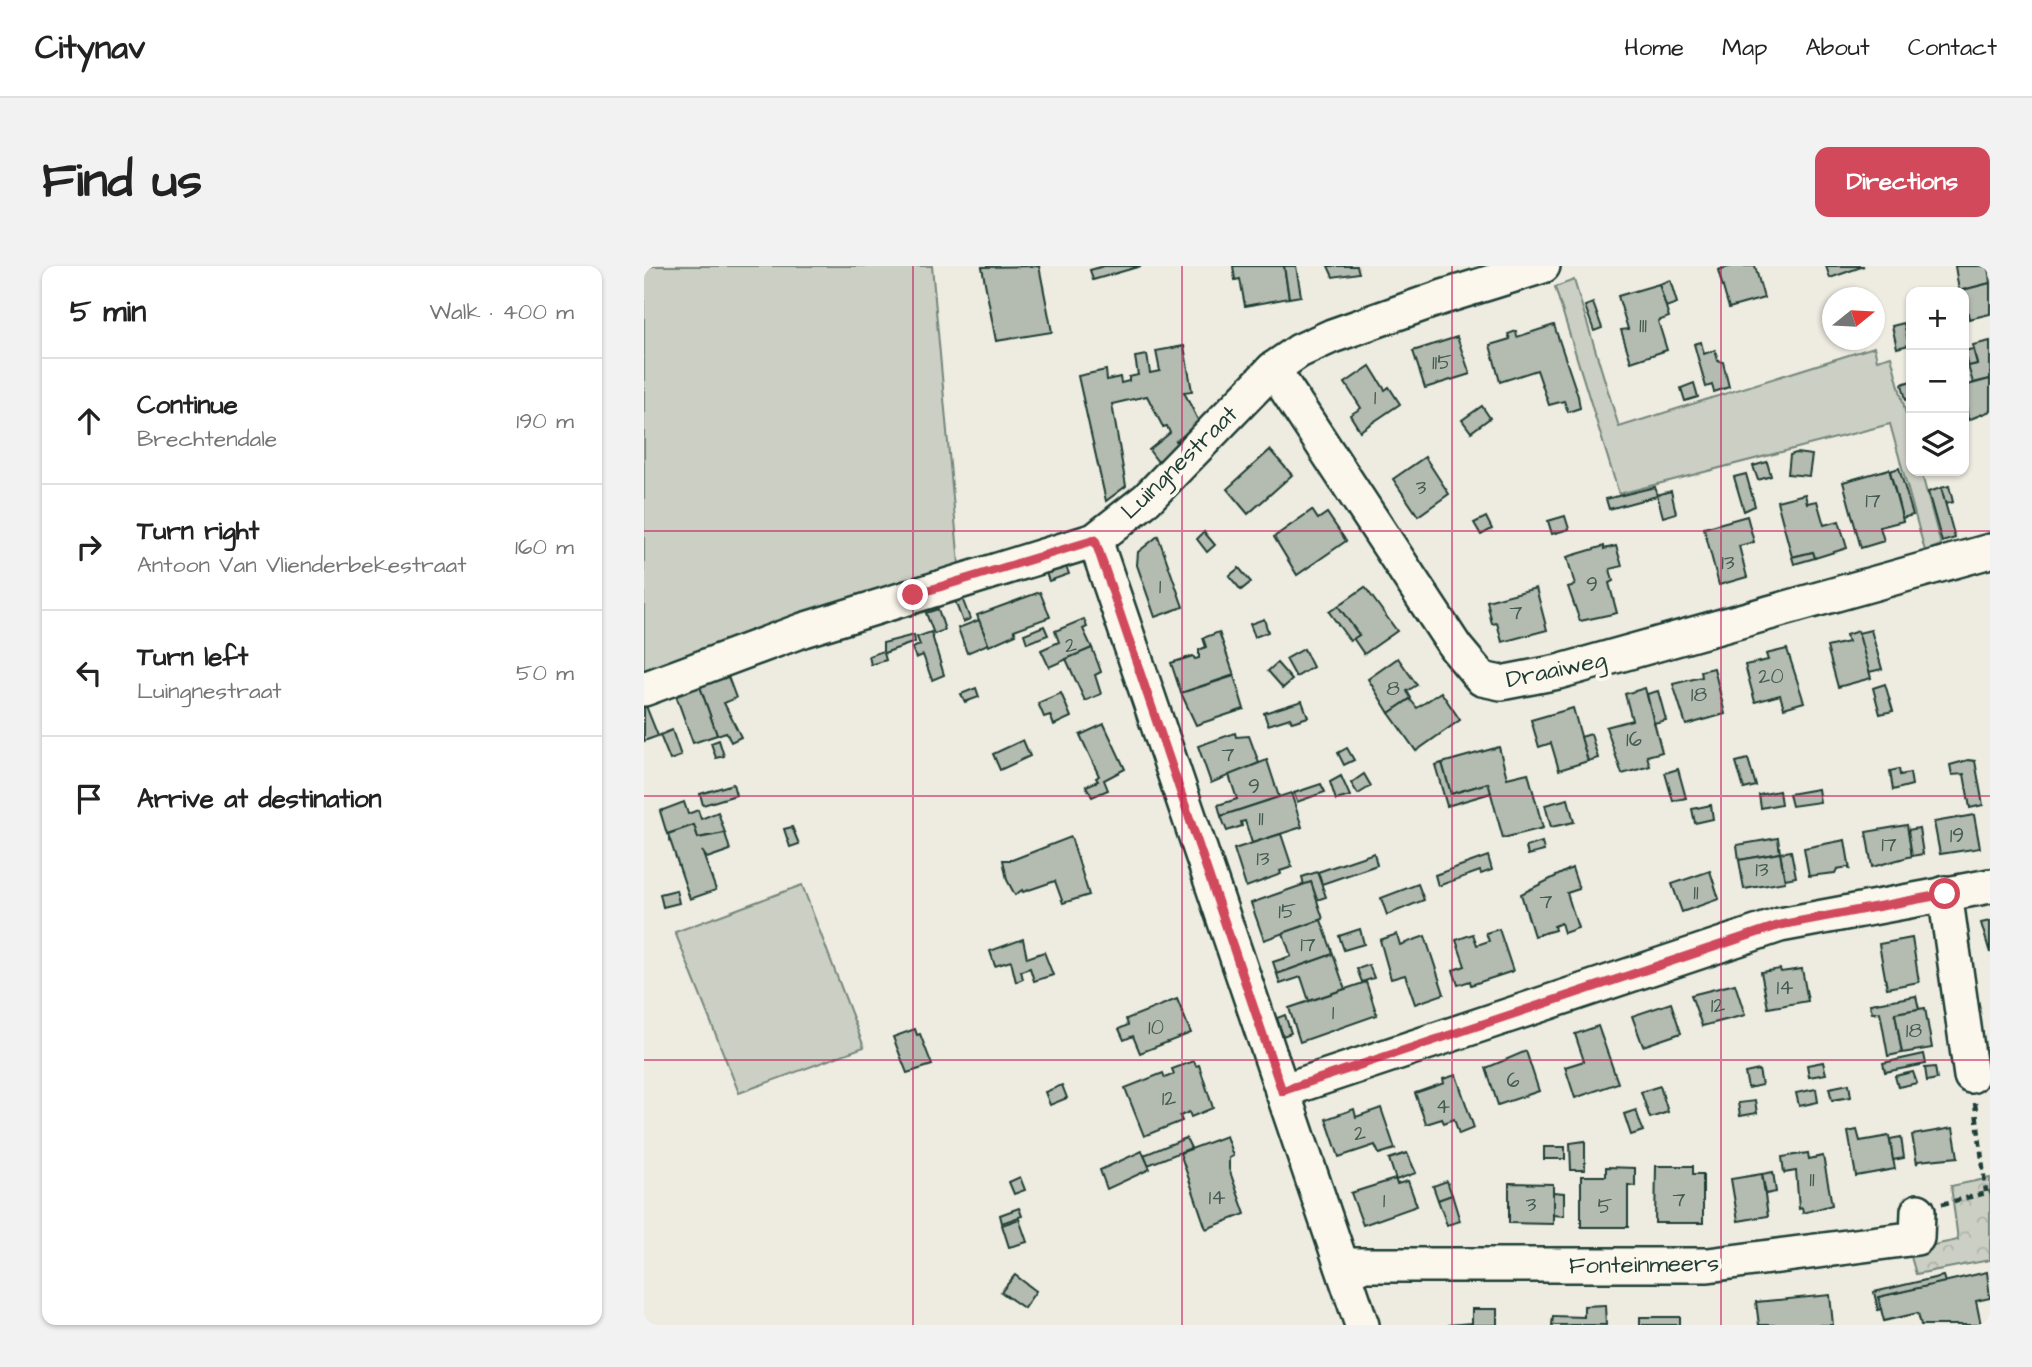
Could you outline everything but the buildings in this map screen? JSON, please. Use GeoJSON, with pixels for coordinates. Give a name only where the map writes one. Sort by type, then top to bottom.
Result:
{"type":"FeatureCollection","features":[{"type":"Feature","properties":{"kind":"street","name":"Luingnestraat"},"geometry":{"type":"LineString","coordinates":[[644,689],[803,630],[1095,540],[1147,499],[1273,369],[1299,351],[1332,336],[1543,266]]}},
{"type":"Feature","properties":{"kind":"street","name":"Draaiweg"},"geometry":{"type":"LineString","coordinates":[[1273,369],[1456,648],[1482,679],[1501,683],[1558,672],[1990,551]]}},
{"type":"Feature","properties":{"kind":"street"},"geometry":{"type":"LineString","coordinates":[[1095,540],[1362,1325]]}},
{"type":"Feature","properties":{"kind":"street"},"geometry":{"type":"LineString","coordinates":[[1282,1091],[1780,925],[1990,886]]}},
{"type":"Feature","properties":{"kind":"street"},"geometry":{"type":"LineString","coordinates":[[1945,894],[1971,1076]]}},
{"type":"Feature","properties":{"kind":"street","name":"Fonteinmeers"},"geometry":{"type":"LineString","coordinates":[[1342,1265],[1708,1265],[1917,1238],[1918,1211]]}},
{"type":"Feature","properties":{"kind":"path"},"geometry":{"type":"LineString","coordinates":[[1918,1211],[1988,1192],[1971,1076]]}},
{"type":"Feature","properties":{"kind":"green space"},"geometry":{"type":"Polygon","coordinates":[[[644,266],[932,266],[959,564],[644,672],[644,266]]]}},
{"type":"Feature","properties":{"kind":"green space"},"geometry":{"type":"Polygon","coordinates":[[[1574,280],[1619,427],[1864,350],[1875,350],[1877,360],[1891,356],[1906,414],[1906,476],[1922,476],[1941,545],[1925,551],[1890,424],[1619,494],[1555,287],[1574,280]]]}},
{"type":"Feature","properties":{"kind":"green space"},"geometry":{"type":"Polygon","coordinates":[[[802,885],[864,1047],[739,1093],[675,932],[802,885]]]}},
{"type":"Feature","properties":{"kind":"green space"},"geometry":{"type":"Polygon","coordinates":[[[1990,1178],[1990,1260],[1916,1274],[1909,1250],[1958,1240],[1951,1186],[1990,1178]]]}},
{"type":"Feature","properties":{"kind":"route"},"geometry":{"type":"LineString","coordinates":[[913,595],[1095,540],[1282,1091],[1780,925],[1945,894]]}}]}
